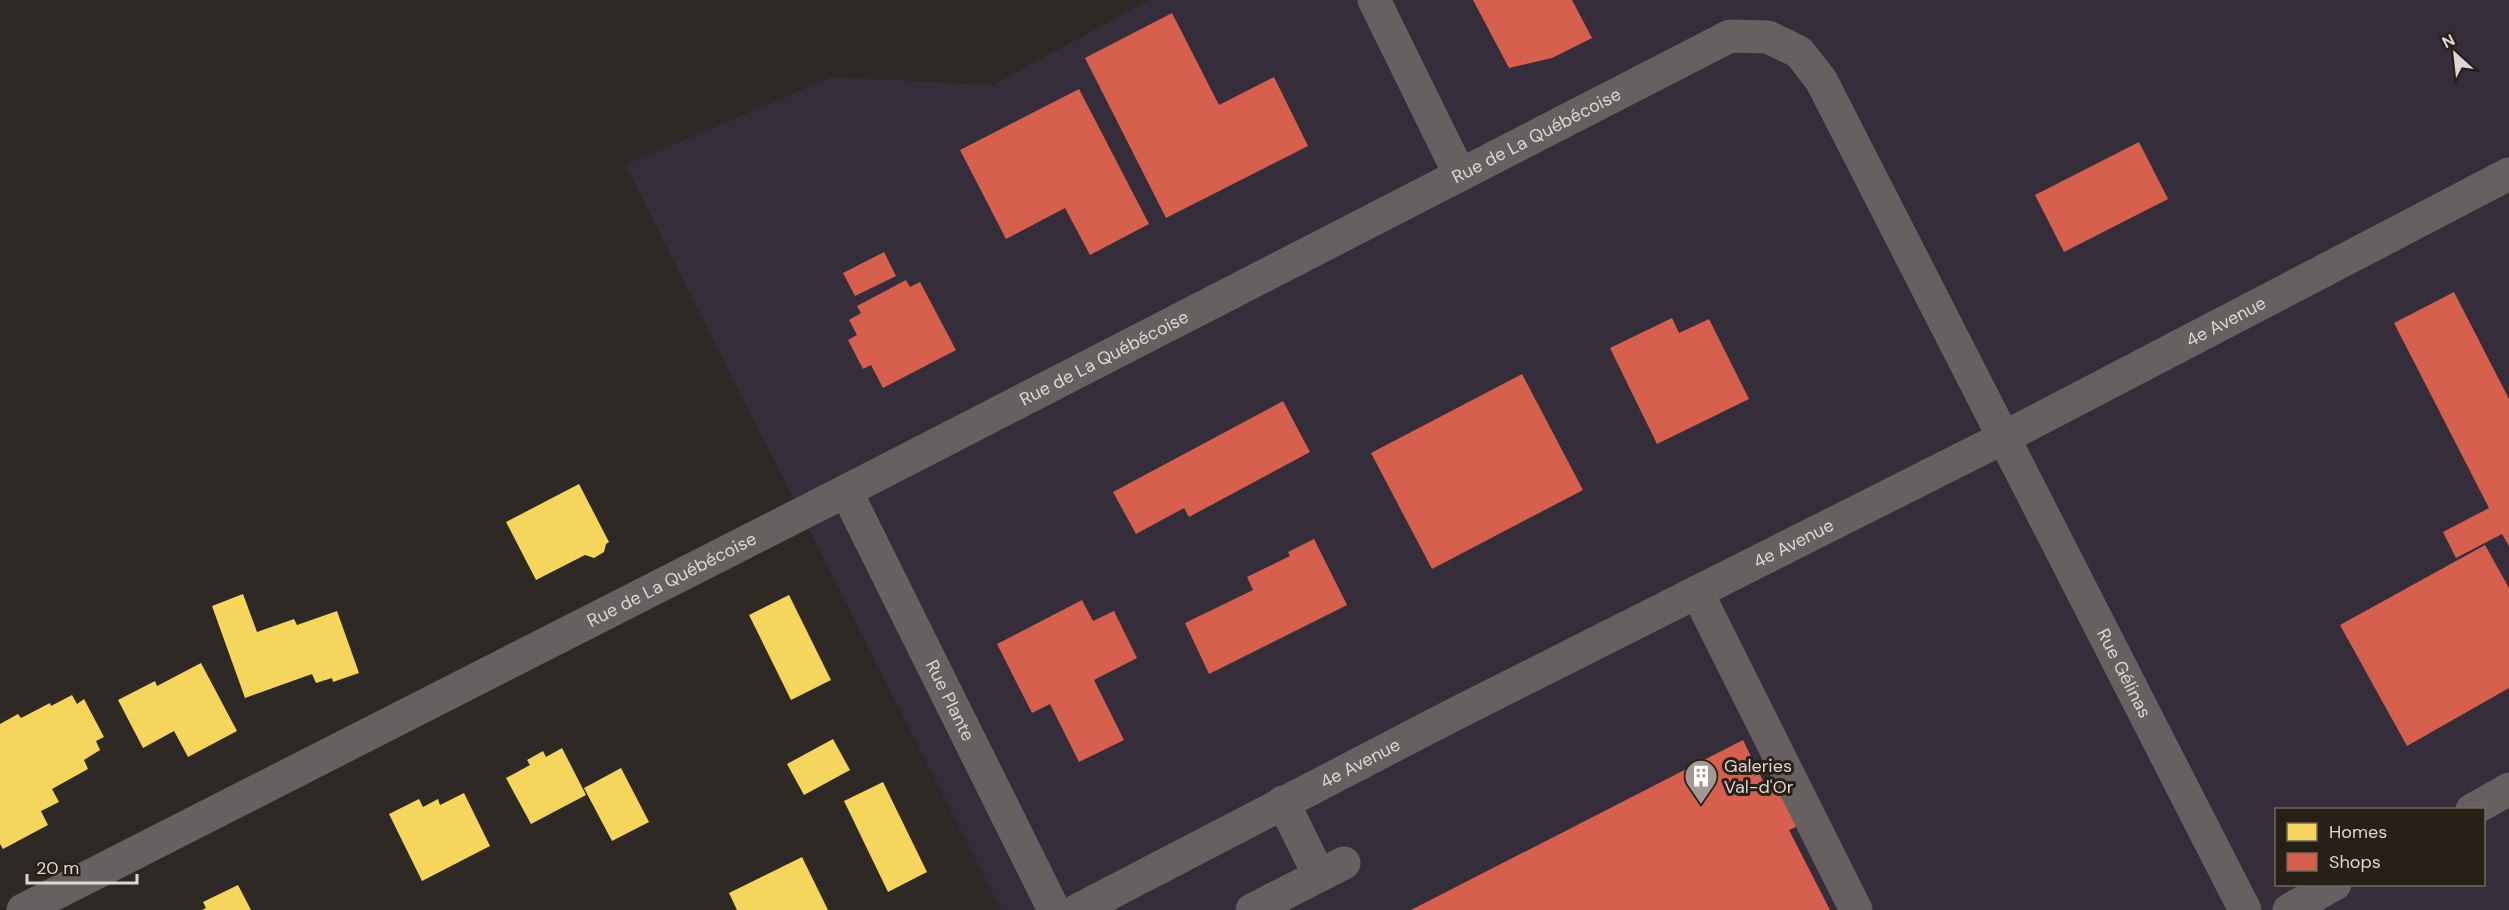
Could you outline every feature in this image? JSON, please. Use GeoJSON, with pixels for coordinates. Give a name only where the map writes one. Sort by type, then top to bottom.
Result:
{"type":"FeatureCollection","features":[{"type":"Feature","properties":{"kind":"street"},"geometry":{"type":"LineString","coordinates":[[1374,0],[1460,175]]}},
{"type":"Feature","properties":{"kind":"street","name":"Rue de La Québécoise"},"geometry":{"type":"LineString","coordinates":[[24,910],[846,491],[1730,36],[1768,37],[1799,52],[1821,80],[2003,438]]}},
{"type":"Feature","properties":{"kind":"street","name":"4e Avenue"},"geometry":{"type":"LineString","coordinates":[[1078,910],[1283,802],[2003,438],[2509,174]]}},
{"type":"Feature","properties":{"kind":"street","name":"Rue Gélinas"},"geometry":{"type":"LineString","coordinates":[[2003,438],[2245,910]]}},
{"type":"Feature","properties":{"kind":"street","name":"Rue Plante"},"geometry":{"type":"LineString","coordinates":[[846,491],[1054,910]]}},
{"type":"Feature","properties":{"kind":"street"},"geometry":{"type":"LineString","coordinates":[[1697,592],[1856,910]]}},
{"type":"Feature","properties":{"kind":"street"},"geometry":{"type":"LineString","coordinates":[[2476,808],[2509,789]]}},
{"type":"Feature","properties":{"kind":"street"},"geometry":{"type":"LineString","coordinates":[[1252,910],[1332,869],[1283,802]]}},
{"type":"Feature","properties":{"kind":"street"},"geometry":{"type":"LineString","coordinates":[[2289,910],[2333,886]]}},
{"type":"Feature","properties":{"kind":"shaded area"},"geometry":{"type":"Polygon","coordinates":[[[1149,0],[2509,0],[2509,910],[1001,910],[625,165],[832,77],[993,85],[1149,0]]]}},
{"type":"Feature","properties":{"kind":"building: Homes"},"geometry":{"type":"Polygon","coordinates":[[[579,484],[609,542],[604,552],[594,558],[585,555],[536,580],[506,522],[579,484]]]}},
{"type":"Feature","properties":{"kind":"building: Homes"},"geometry":{"type":"Polygon","coordinates":[[[243,594],[257,632],[294,619],[297,625],[337,611],[359,673],[333,682],[332,678],[316,683],[312,674],[245,698],[212,606],[243,594]]]}},
{"type":"Feature","properties":{"kind":"building: Homes"},"geometry":{"type":"Polygon","coordinates":[[[789,595],[831,680],[791,700],[749,615],[789,595]]]}},
{"type":"Feature","properties":{"kind":"building: Homes"},"geometry":{"type":"Polygon","coordinates":[[[201,663],[237,731],[188,757],[174,731],[143,748],[118,700],[155,681],[157,686],[201,663]]]}},
{"type":"Feature","properties":{"kind":"building: Homes"},"geometry":{"type":"Polygon","coordinates":[[[72,695],[77,704],[84,699],[104,737],[96,741],[100,750],[84,760],[88,769],[52,789],[59,802],[41,811],[48,825],[3,849],[0,844],[0,724],[18,714],[21,718],[72,695]]]}},
{"type":"Feature","properties":{"kind":"building: Homes"},"geometry":{"type":"Polygon","coordinates":[[[833,739],[850,770],[804,795],[787,764],[833,739]]]}},
{"type":"Feature","properties":{"kind":"building: Homes"},"geometry":{"type":"Polygon","coordinates":[[[562,748],[586,795],[531,824],[506,778],[530,765],[527,760],[543,751],[546,757],[562,748]]]}},
{"type":"Feature","properties":{"kind":"building: Homes"},"geometry":{"type":"Polygon","coordinates":[[[621,768],[649,822],[612,841],[584,788],[621,768]]]}},
{"type":"Feature","properties":{"kind":"building: Homes"},"geometry":{"type":"Polygon","coordinates":[[[883,782],[927,872],[888,892],[844,801],[883,782]]]}},
{"type":"Feature","properties":{"kind":"building: Homes"},"geometry":{"type":"Polygon","coordinates":[[[464,793],[490,846],[422,881],[389,814],[419,799],[423,807],[438,799],[440,805],[464,793]]]}},
{"type":"Feature","properties":{"kind":"building: Homes"},"geometry":{"type":"Polygon","coordinates":[[[802,857],[828,910],[737,910],[729,893],[802,857]]]}},
{"type":"Feature","properties":{"kind":"building: Homes"},"geometry":{"type":"Polygon","coordinates":[[[238,885],[251,910],[202,910],[206,908],[203,902],[238,885]]]}},
{"type":"Feature","properties":{"kind":"building: Shops"},"geometry":{"type":"Polygon","coordinates":[[[1473,0],[1572,0],[1592,38],[1552,58],[1509,68],[1473,0]]]}},
{"type":"Feature","properties":{"kind":"building: Shops"},"geometry":{"type":"Polygon","coordinates":[[[1172,13],[1219,105],[1274,77],[1308,146],[1166,218],[1085,58],[1172,13]]]}},
{"type":"Feature","properties":{"kind":"building: Shops"},"geometry":{"type":"Polygon","coordinates":[[[1079,89],[1149,224],[1090,255],[1065,208],[1006,239],[960,150],[1079,89]]]}},
{"type":"Feature","properties":{"kind":"building: Shops"},"geometry":{"type":"Polygon","coordinates":[[[2139,142],[2168,199],[2064,252],[2035,195],[2139,142]]]}},
{"type":"Feature","properties":{"kind":"building: Shops"},"geometry":{"type":"Polygon","coordinates":[[[884,252],[896,276],[855,296],[843,273],[884,252]]]}},
{"type":"Feature","properties":{"kind":"building: Shops"},"geometry":{"type":"Polygon","coordinates":[[[906,280],[910,287],[920,282],[956,350],[883,388],[871,365],[863,369],[848,340],[857,335],[849,320],[861,313],[857,306],[906,280]]]}},
{"type":"Feature","properties":{"kind":"building: Shops"},"geometry":{"type":"Polygon","coordinates":[[[2454,292],[2509,399],[2509,546],[2502,534],[2456,558],[2443,532],[2489,508],[2394,323],[2454,292]]]}},
{"type":"Feature","properties":{"kind":"building: Shops"},"geometry":{"type":"Polygon","coordinates":[[[1672,318],[1679,333],[1709,319],[1749,399],[1657,444],[1610,348],[1672,318]]]}},
{"type":"Feature","properties":{"kind":"building: Shops"},"geometry":{"type":"Polygon","coordinates":[[[1522,374],[1583,490],[1432,569],[1371,453],[1522,374]]]}},
{"type":"Feature","properties":{"kind":"building: Shops"},"geometry":{"type":"Polygon","coordinates":[[[1283,401],[1310,452],[1189,517],[1184,508],[1136,534],[1113,492],[1283,401]]]}},
{"type":"Feature","properties":{"kind":"building: Shops"},"geometry":{"type":"Polygon","coordinates":[[[1314,539],[1347,605],[1209,674],[1185,623],[1253,590],[1247,577],[1290,556],[1288,552],[1314,539]]]}},
{"type":"Feature","properties":{"kind":"building: Shops"},"geometry":{"type":"Polygon","coordinates":[[[2485,545],[2509,588],[2509,688],[2407,746],[2340,625],[2485,545]]]}},
{"type":"Feature","properties":{"kind":"building: Shops"},"geometry":{"type":"Polygon","coordinates":[[[1082,600],[1093,621],[1114,611],[1137,658],[1094,680],[1124,740],[1079,762],[1050,704],[1032,713],[997,644],[1082,600]]]}},
{"type":"Feature","properties":{"kind":"building: Shops","name":"Galeries Val-d'Or"},"geometry":{"type":"Polygon","coordinates":[[[1743,740],[1765,785],[1775,780],[1798,826],[1789,830],[1830,910],[1411,910],[1743,740]]]}},
{"type":"Feature","properties":{"kind":"place","name":"Galeries Val-d'Or"},"geometry":{"type":"Point","coordinates":[1701,805]}}]}
